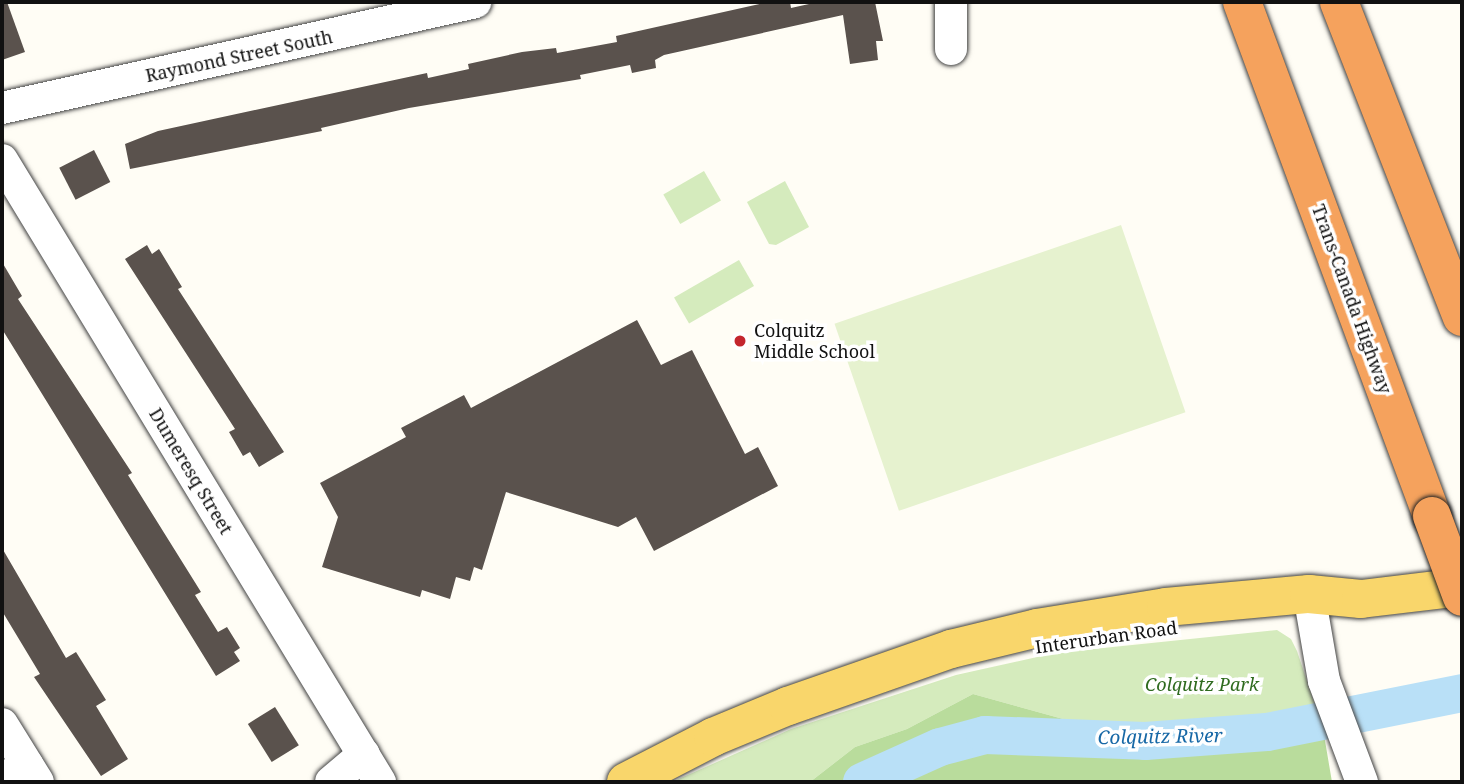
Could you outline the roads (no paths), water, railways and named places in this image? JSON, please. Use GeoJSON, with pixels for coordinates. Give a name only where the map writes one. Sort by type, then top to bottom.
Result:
{"type":"FeatureCollection","features":[{"type":"Feature","properties":{"kind":"highway","name":"Trans-Canada Highway"},"geometry":{"type":"LineString","coordinates":[[1241,2],[1462,597]]}},
{"type":"Feature","properties":{"kind":"highway"},"geometry":{"type":"LineString","coordinates":[[1344,16],[1462,317]]}},
{"type":"Feature","properties":{"kind":"main road"},"geometry":{"type":"LineString","coordinates":[[626,782],[713,737],[951,649],[1056,624],[1263,598],[1310,604],[1462,587]]}},
{"type":"Feature","properties":{"kind":"main road","name":"Interurban Road"},"geometry":{"type":"LineString","coordinates":[[852,686],[1086,638],[1310,604]]}},
{"type":"Feature","properties":{"kind":"street","name":"Raymond Street South"},"geometry":{"type":"LineString","coordinates":[[2,108],[475,2]]}},
{"type":"Feature","properties":{"kind":"street"},"geometry":{"type":"LineString","coordinates":[[951,2],[951,49]]}},
{"type":"Feature","properties":{"kind":"street","name":"Dumeresq Street"},"geometry":{"type":"LineString","coordinates":[[2,160],[380,782]]}},
{"type":"Feature","properties":{"kind":"street"},"geometry":{"type":"LineString","coordinates":[[1310,604],[1324,681],[1358,771]]}},
{"type":"Feature","properties":{"kind":"street"},"geometry":{"type":"LineString","coordinates":[[2,724],[22,775]]}},
{"type":"Feature","properties":{"kind":"street"},"geometry":{"type":"LineString","coordinates":[[331,782],[363,754]]}},
{"type":"Feature","properties":{"kind":"waterway","name":"Colquitz River"},"geometry":{"type":"LineString","coordinates":[[862,782],[940,747],[985,735],[1145,741],[1267,732],[1462,693]]}},
{"type":"Feature","properties":{"kind":"place","name":"Colquitz Middle School"},"geometry":{"type":"Point","coordinates":[740,341]}},
{"type":"Feature","properties":{"kind":"park label","name":"Colquitz Park"},"geometry":{"type":"Point","coordinates":[1202,684]}}]}
